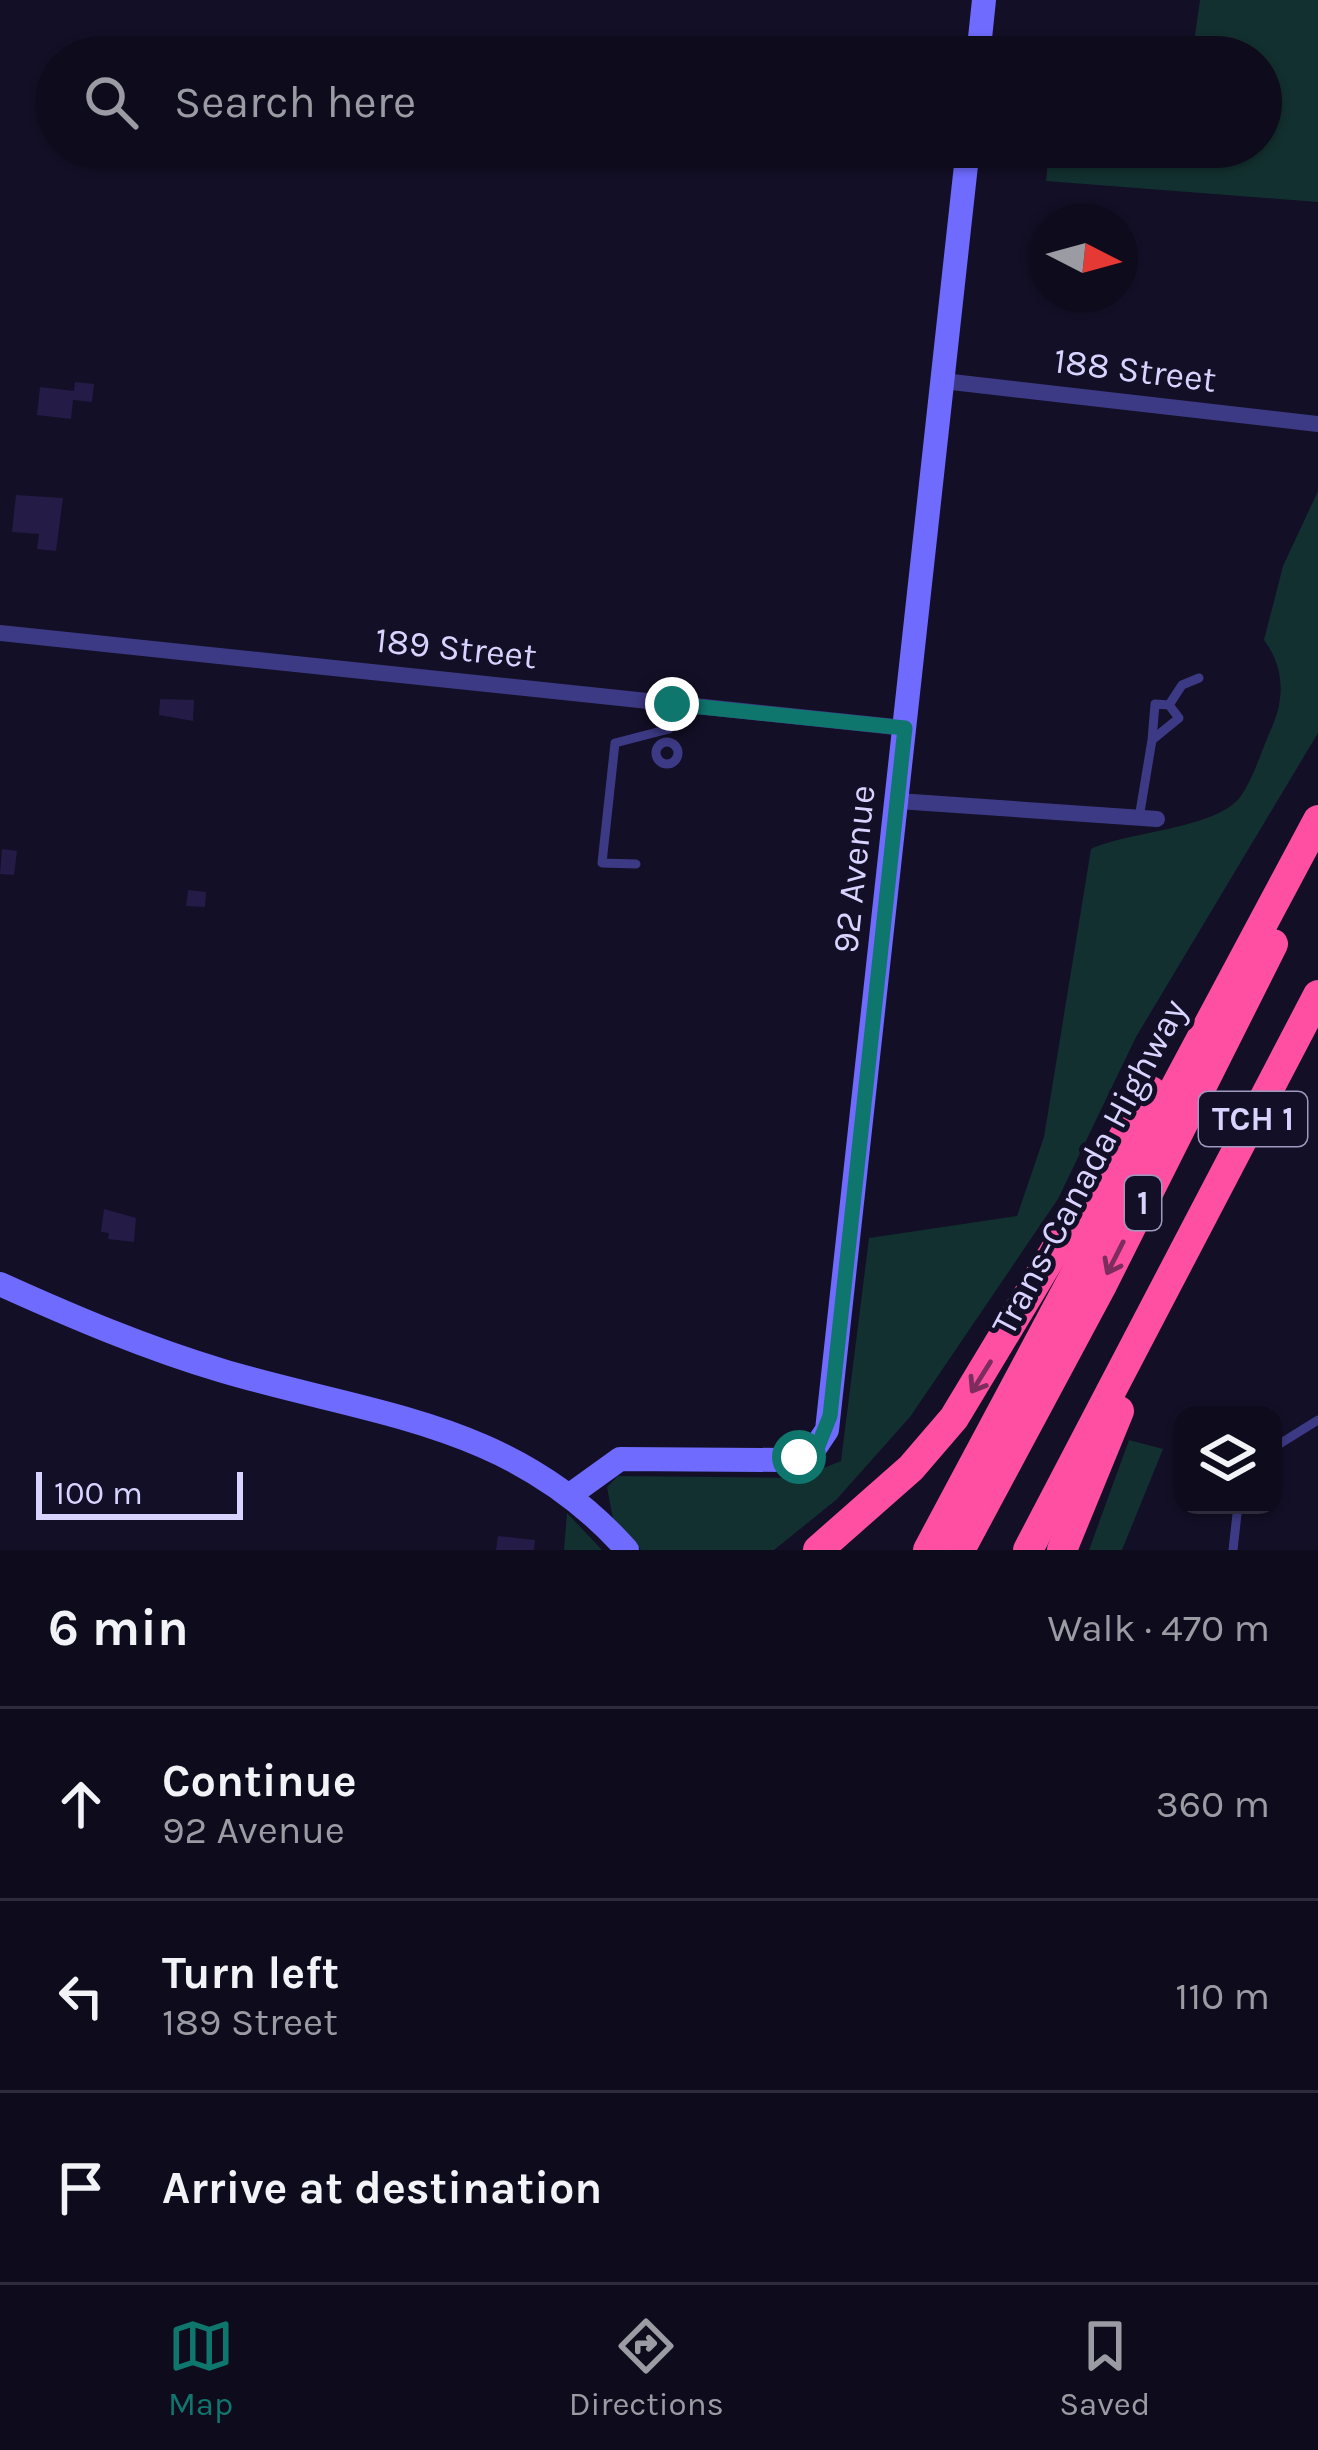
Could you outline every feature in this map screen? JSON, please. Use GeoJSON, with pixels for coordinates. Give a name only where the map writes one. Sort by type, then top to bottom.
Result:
{"type":"FeatureCollection","features":[{"type":"Feature","properties":{"kind":"highway","name":"Trans-Canada Highway"},"geometry":{"type":"LineString","coordinates":[[928,1550],[1318,820]]}},
{"type":"Feature","properties":{"kind":"highway","name":"Trans-Canada Highway"},"geometry":{"type":"LineString","coordinates":[[960,1550],[1101,1287],[1318,853]]}},
{"type":"Feature","properties":{"kind":"highway"},"geometry":{"type":"LineString","coordinates":[[818,1550],[911,1468],[954,1418],[1187,1030],[1243,958]]}},
{"type":"Feature","properties":{"kind":"highway","name":"TCH 1"},"geometry":{"type":"LineString","coordinates":[[1028,1550],[1318,995]]}},
{"type":"Feature","properties":{"kind":"highway"},"geometry":{"type":"LineString","coordinates":[[1062,1550],[1187,1242]]}},
{"type":"Feature","properties":{"kind":"highway"},"geometry":{"type":"LineString","coordinates":[[1004,1550],[1064,1441],[1152,1310]]}},
{"type":"Feature","properties":{"kind":"street"},"geometry":{"type":"LineString","coordinates":[[980,36],[984,0]]}},
{"type":"Feature","properties":{"kind":"street","name":"92 Avenue"},"geometry":{"type":"LineString","coordinates":[[570,1495],[595,1472],[620,1459],[783,1460],[813,1451],[830,1416],[966,168]]}},
{"type":"Feature","properties":{"kind":"street","name":"188 Street"},"geometry":{"type":"LineString","coordinates":[[943,381],[1318,424]]}},
{"type":"Feature","properties":{"kind":"street","name":"189 Street"},"geometry":{"type":"LineString","coordinates":[[0,633],[905,728]]}},
{"type":"Feature","properties":{"kind":"street"},"geometry":{"type":"LineString","coordinates":[[898,801],[1148,818]]}},
{"type":"Feature","properties":{"kind":"street"},"geometry":{"type":"LineString","coordinates":[[1,1293],[141,1344],[481,1442],[570,1495],[627,1550]]}},
{"type":"Feature","properties":{"kind":"lane"},"geometry":{"type":"LineString","coordinates":[[1169,705],[1182,685],[1199,678]]}},
{"type":"Feature","properties":{"kind":"lane"},"geometry":{"type":"LineString","coordinates":[[636,865],[602,863],[615,743],[669,735],[672,704]]}},
{"type":"Feature","properties":{"kind":"lane"},"geometry":{"type":"LineString","coordinates":[[1148,818],[1152,740],[1155,704],[1169,705],[1179,718],[1152,740]]}},
{"type":"Feature","properties":{"kind":"lane"},"geometry":{"type":"LineString","coordinates":[[1282,1442],[1318,1420]]}},
{"type":"Feature","properties":{"kind":"lane"},"geometry":{"type":"LineString","coordinates":[[1233,1550],[1237,1514]]}},
{"type":"Feature","properties":{"kind":"green space"},"geometry":{"type":"Polygon","coordinates":[[[1200,0],[1318,0],[1318,202],[1046,181],[1047,168],[1282,168],[1282,36],[1195,36],[1200,0]]]}},
{"type":"Feature","properties":{"kind":"green space"},"geometry":{"type":"Polygon","coordinates":[[[1318,491],[1318,733],[1136,1037],[1058,1199],[910,1417],[836,1500],[774,1550],[641,1550],[614,1524],[607,1487],[618,1476],[799,1478],[841,1461],[869,1238],[1017,1216],[1044,1137],[1091,849],[1213,816],[1241,796],[1279,705],[1279,671],[1264,640],[1283,566],[1318,491]]]}},
{"type":"Feature","properties":{"kind":"green space"},"geometry":{"type":"Polygon","coordinates":[[[1129,1440],[1163,1449],[1122,1550],[1089,1550],[1129,1440]]]}},
{"type":"Feature","properties":{"kind":"green space"},"geometry":{"type":"Polygon","coordinates":[[[567,1513],[602,1550],[564,1550],[567,1513]]]}},
{"type":"Feature","properties":{"kind":"building"},"geometry":{"type":"Polygon","coordinates":[[[75,382],[94,384],[92,402],[73,400],[71,419],[37,415],[40,387],[74,391],[75,382]]]}},
{"type":"Feature","properties":{"kind":"building"},"geometry":{"type":"Polygon","coordinates":[[[16,495],[63,498],[56,551],[37,549],[39,534],[12,532],[16,495]]]}},
{"type":"Feature","properties":{"kind":"building"},"geometry":{"type":"Polygon","coordinates":[[[160,699],[194,700],[193,721],[159,715],[160,699]]]}},
{"type":"Feature","properties":{"kind":"building"},"geometry":{"type":"Polygon","coordinates":[[[2,849],[17,851],[14,875],[0,874],[2,849]]]}},
{"type":"Feature","properties":{"kind":"building"},"geometry":{"type":"Polygon","coordinates":[[[188,890],[206,892],[205,907],[186,906],[188,890]]]}},
{"type":"Feature","properties":{"kind":"building"},"geometry":{"type":"Polygon","coordinates":[[[104,1209],[136,1218],[134,1242],[108,1239],[109,1233],[101,1232],[104,1209]]]}},
{"type":"Feature","properties":{"kind":"building"},"geometry":{"type":"Polygon","coordinates":[[[498,1536],[535,1540],[534,1550],[496,1550],[498,1536]]]}},
{"type":"Feature","properties":{"kind":"route"},"geometry":{"type":"LineString","coordinates":[[672,704],[905,728],[830,1416],[818,1446],[799,1457]]}}]}
